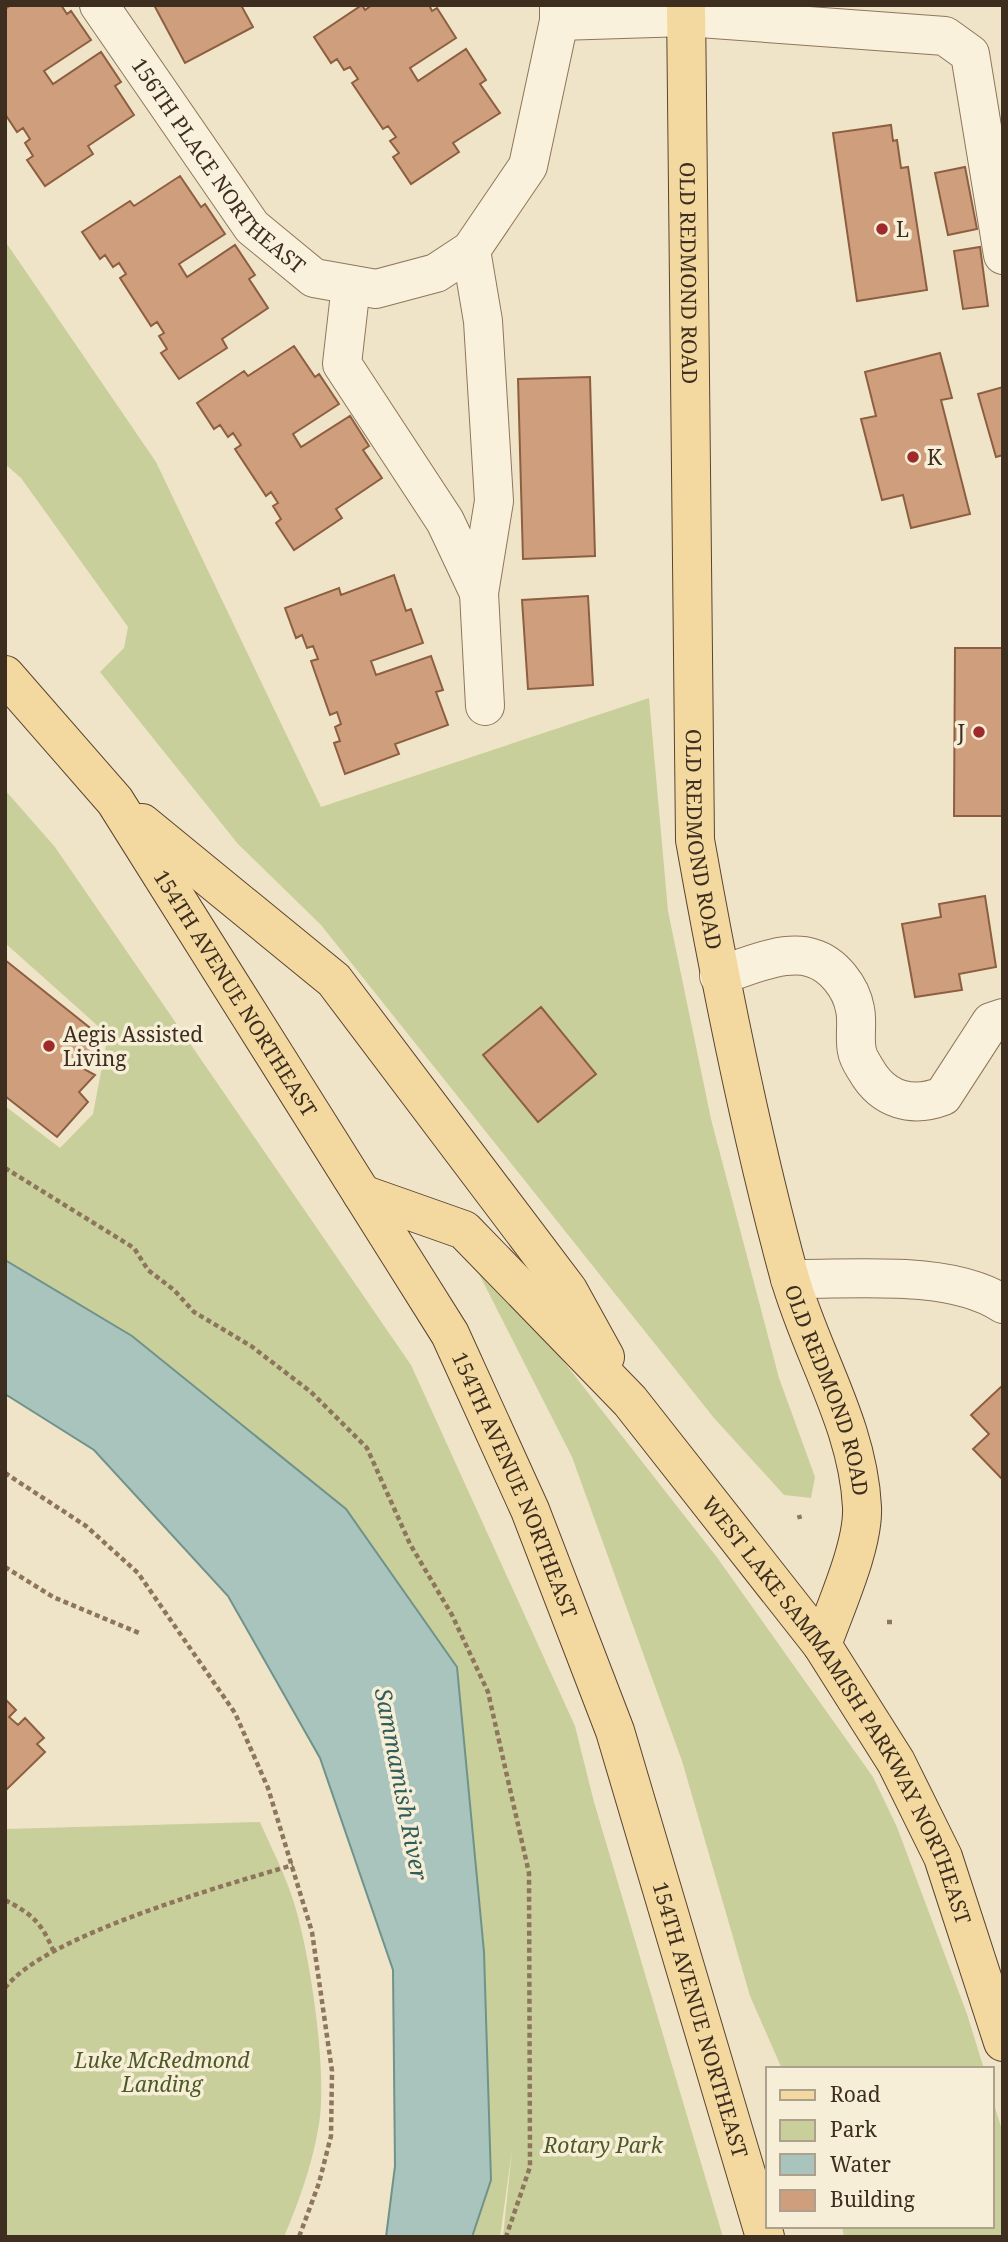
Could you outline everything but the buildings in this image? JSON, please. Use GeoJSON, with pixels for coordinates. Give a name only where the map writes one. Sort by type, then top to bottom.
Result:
{"type":"FeatureCollection","features":[{"type":"Feature","properties":{"kind":"main road","name":"OLD REDMOND ROAD"},"geometry":{"type":"LineString","coordinates":[[686,11],[695,839],[719,976],[751,1127],[790,1279],[850,1434],[863,1509],[853,1559],[822,1644]]}},
{"type":"Feature","properties":{"kind":"main road"},"geometry":{"type":"LineString","coordinates":[[5,675],[115,801],[334,980],[568,1290],[630,1401]]}},
{"type":"Feature","properties":{"kind":"main road","name":"154TH AVENUE NORTHEAST"},"geometry":{"type":"LineString","coordinates":[[115,801],[450,1334],[530,1510],[615,1731],[765,2237]]}},
{"type":"Feature","properties":{"kind":"main road"},"geometry":{"type":"LineString","coordinates":[[362,1195],[464,1230],[630,1401]]}},
{"type":"Feature","properties":{"kind":"main road","name":"WEST LAKE SAMMAMISH PARKWAY NORTHEAST"},"geometry":{"type":"LineString","coordinates":[[630,1401],[822,1644],[896,1762],[943,1857],[1003,2042]]}},
{"type":"Feature","properties":{"kind":"street","name":"156TH PLACE NORTHEAST"},"geometry":{"type":"LineString","coordinates":[[99,5],[252,227],[314,278],[376,289],[436,273],[471,250]]}},
{"type":"Feature","properties":{"kind":"street"},"geometry":{"type":"LineString","coordinates":[[485,706],[479,593],[494,501],[483,321],[471,250],[528,166],[559,13],[686,11],[945,36],[970,54],[1003,256]]}},
{"type":"Feature","properties":{"kind":"street"},"geometry":{"type":"LineString","coordinates":[[351,285],[342,364],[445,521],[479,593]]}},
{"type":"Feature","properties":{"kind":"street"},"geometry":{"type":"LineString","coordinates":[[719,976],[783,957],[810,957],[827,965],[842,978],[855,1007],[857,1053],[871,1079],[887,1096],[910,1102],[930,1101],[943,1096],[991,1022],[1003,1017]]}},
{"type":"Feature","properties":{"kind":"street"},"geometry":{"type":"LineString","coordinates":[[790,1279],[932,1282],[986,1294],[1003,1304]]}},
{"type":"Feature","properties":{"kind":"path"},"geometry":{"type":"LineString","coordinates":[[5,1168],[134,1248],[148,1270],[174,1290],[194,1312],[251,1346],[311,1392],[368,1448],[410,1544],[452,1615],[483,1681],[530,1873],[530,2167],[506,2237]]}},
{"type":"Feature","properties":{"kind":"path"},"geometry":{"type":"LineString","coordinates":[[5,1473],[86,1526],[138,1573],[174,1621],[235,1713],[268,1788],[312,1932],[332,2071],[331,2136],[319,2183],[299,2237]]}},
{"type":"Feature","properties":{"kind":"path"},"geometry":{"type":"LineString","coordinates":[[5,1567],[52,1597],[139,1633]]}},
{"type":"Feature","properties":{"kind":"path"},"geometry":{"type":"LineString","coordinates":[[887,1622],[895,1622]]}},
{"type":"Feature","properties":{"kind":"path"},"geometry":{"type":"LineString","coordinates":[[5,1988],[13,1978],[54,1951],[190,1896],[293,1865]]}},
{"type":"Feature","properties":{"kind":"path"},"geometry":{"type":"LineString","coordinates":[[5,1900],[26,1910],[44,1928],[54,1951]]}},
{"type":"Feature","properties":{"kind":"green space"},"geometry":{"type":"Polygon","coordinates":[[[5,241],[156,462],[321,807],[649,698],[668,911],[711,1119],[779,1378],[815,1477],[811,1498],[784,1495],[714,1418],[321,925],[238,844],[100,672],[124,648],[128,627],[21,478],[5,464],[5,241]]]}},
{"type":"Feature","properties":{"kind":"green space","name":"Rotary Park"},"geometry":{"type":"Polygon","coordinates":[[[5,790],[55,847],[411,1365],[575,1726],[594,1802],[723,2237],[503,2237],[512,2150],[500,2237],[472,2237],[491,2180],[484,1952],[457,1667],[346,1509],[132,1336],[5,1260],[5,1106],[60,1148],[93,1114],[108,1035],[5,943],[5,790]]]}},
{"type":"Feature","properties":{"kind":"green space"},"geometry":{"type":"Polygon","coordinates":[[[475,1266],[546,1339],[716,1556],[873,1777],[897,1827],[967,2014],[983,2067],[781,2067],[750,1996],[682,1761],[572,1457],[475,1266]]]}},
{"type":"Feature","properties":{"kind":"green space","name":"Luke McRedmond Landing"},"geometry":{"type":"Polygon","coordinates":[[[260,1822],[290,1891],[304,1941],[315,2007],[321,2073],[319,2124],[313,2153],[284,2237],[5,2237],[5,1829],[260,1822]]]}},
{"type":"Feature","properties":{"kind":"green space"},"geometry":{"type":"Polygon","coordinates":[[[994,2104],[1003,2133],[1003,2237],[844,2237],[842,2228],[994,2228],[994,2104]]]}},
{"type":"Feature","properties":{"kind":"water","name":"Sammamish River"},"geometry":{"type":"Polygon","coordinates":[[[5,1260],[132,1336],[346,1509],[457,1667],[484,1952],[491,2180],[472,2237],[386,2237],[395,2166],[393,1970],[320,1758],[228,1596],[94,1450],[5,1394],[5,1260]]]}},
{"type":"Feature","properties":{"kind":"place","name":"L"},"geometry":{"type":"Point","coordinates":[882,229]}},
{"type":"Feature","properties":{"kind":"place","name":"K"},"geometry":{"type":"Point","coordinates":[913,457]}},
{"type":"Feature","properties":{"kind":"place","name":"J"},"geometry":{"type":"Point","coordinates":[979,732]}},
{"type":"Feature","properties":{"kind":"place","name":"Aegis Assisted Living"},"geometry":{"type":"Point","coordinates":[49,1046]}}]}
